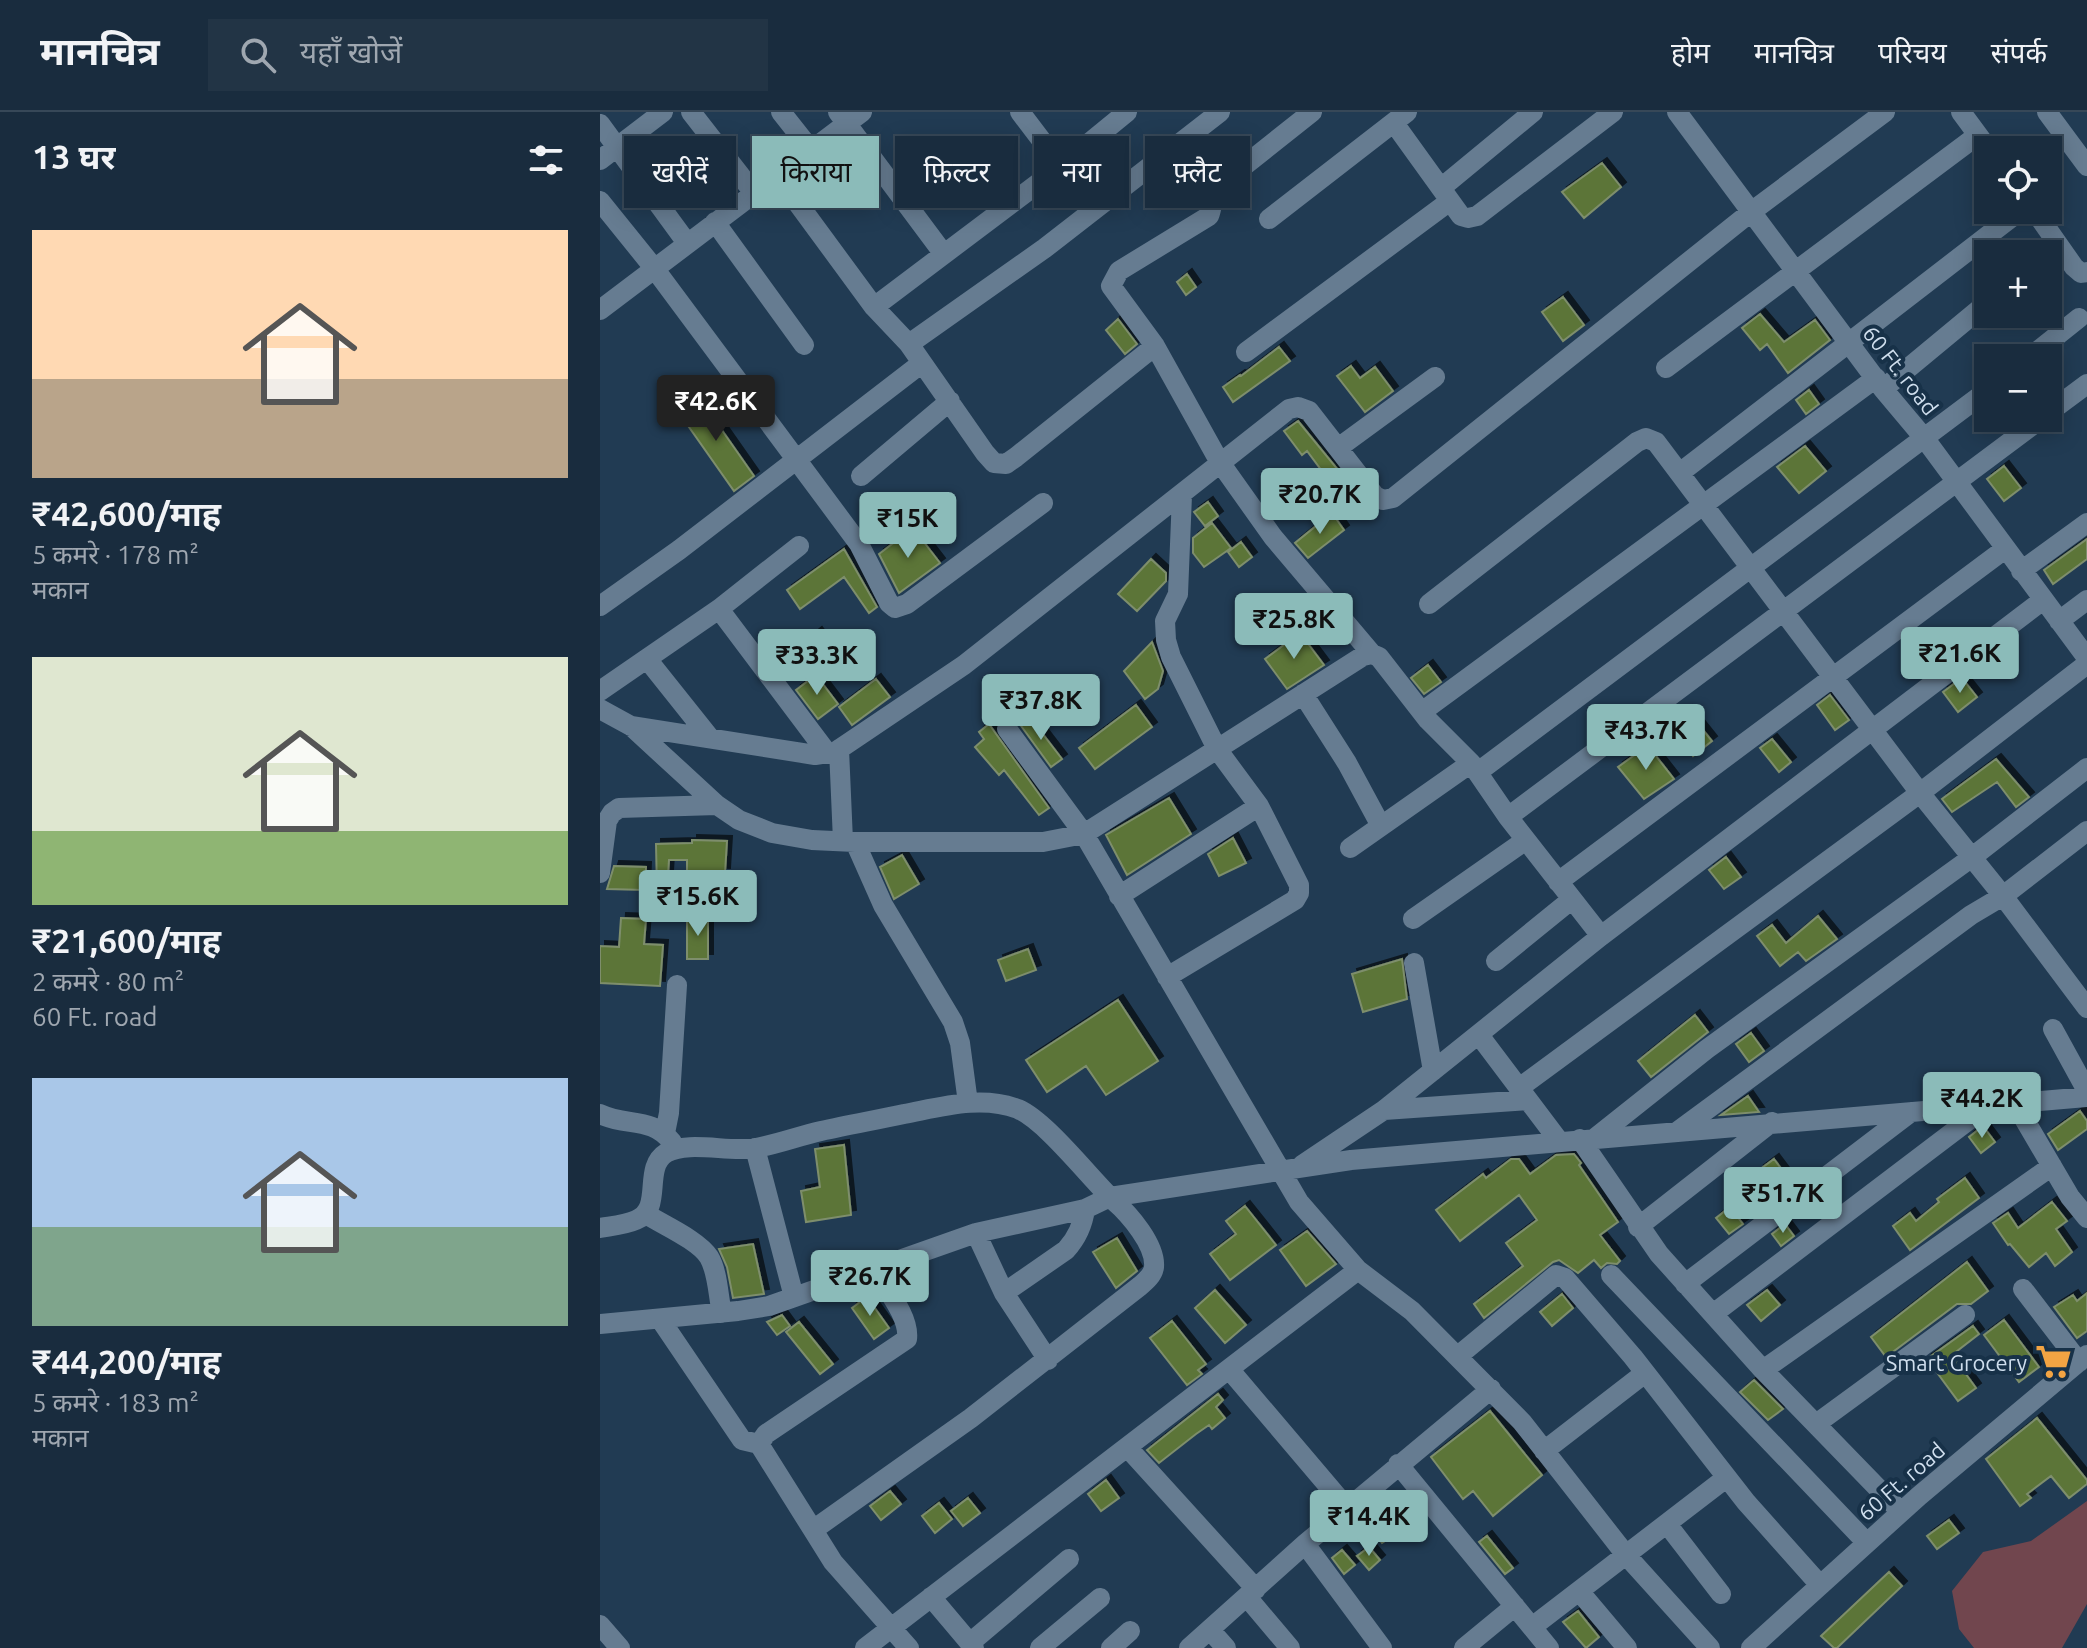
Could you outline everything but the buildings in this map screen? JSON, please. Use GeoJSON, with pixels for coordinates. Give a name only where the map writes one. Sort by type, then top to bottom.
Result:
{"type":"FeatureCollection","features":[{"type":"Feature","properties":{"kind":"street"},"geometry":{"type":"LineString","coordinates":[[600,160],[663,112]]}},
{"type":"Feature","properties":{"kind":"street"},"geometry":{"type":"LineString","coordinates":[[691,112],[752,190]]}},
{"type":"Feature","properties":{"kind":"street"},"geometry":{"type":"LineString","coordinates":[[781,112],[800,136]]}},
{"type":"Feature","properties":{"kind":"street"},"geometry":{"type":"LineString","coordinates":[[1020,112],[1038,136]]}},
{"type":"Feature","properties":{"kind":"street"},"geometry":{"type":"LineString","coordinates":[[1098,136],[1127,112]]}},
{"type":"Feature","properties":{"kind":"street"},"geometry":{"type":"LineString","coordinates":[[909,344],[1045,248],[1220,112]]}},
{"type":"Feature","properties":{"kind":"street"},"geometry":{"type":"LineString","coordinates":[[1312,112],[1220,185],[1211,198],[1209,216],[1119,271],[1111,286],[1155,346],[1219,461],[1273,537],[1372,654],[1379,657],[1428,720],[1474,768],[1508,817],[1601,936]]}},
{"type":"Feature","properties":{"kind":"street"},"geometry":{"type":"LineString","coordinates":[[1246,352],[1445,194],[1533,112]]}},
{"type":"Feature","properties":{"kind":"street"},"geometry":{"type":"LineString","coordinates":[[1269,219],[1400,117],[1461,216],[1477,216],[1613,112]]}},
{"type":"Feature","properties":{"kind":"street","name":"60 Ft. road"},"geometry":{"type":"LineString","coordinates":[[1677,112],[1880,384],[1925,439],[2087,661]]}},
{"type":"Feature","properties":{"kind":"street"},"geometry":{"type":"LineString","coordinates":[[631,726],[815,755],[834,752],[964,665],[1182,495],[1219,461],[1289,409],[1298,407],[1309,411],[1375,496],[1383,500],[1393,498],[1751,212],[1885,112]]}},
{"type":"Feature","properties":{"kind":"street"},"geometry":{"type":"LineString","coordinates":[[1961,112],[1979,136]]}},
{"type":"Feature","properties":{"kind":"street"},"geometry":{"type":"LineString","coordinates":[[2047,112],[2087,166]]}},
{"type":"Feature","properties":{"kind":"street"},"geometry":{"type":"LineString","coordinates":[[827,136],[849,116],[943,253]]}},
{"type":"Feature","properties":{"kind":"street"},"geometry":{"type":"LineString","coordinates":[[600,124],[687,243]]}},
{"type":"Feature","properties":{"kind":"street"},"geometry":{"type":"LineString","coordinates":[[1666,368],[1796,271],[1974,150]]}},
{"type":"Feature","properties":{"kind":"street"},"geometry":{"type":"LineString","coordinates":[[874,307],[1034,186]]}},
{"type":"Feature","properties":{"kind":"street"},"geometry":{"type":"LineString","coordinates":[[600,310],[752,194]]}},
{"type":"Feature","properties":{"kind":"street"},"geometry":{"type":"LineString","coordinates":[[600,201],[654,268],[859,544],[889,603],[895,608],[907,604],[1043,503]]}},
{"type":"Feature","properties":{"kind":"street"},"geometry":{"type":"LineString","coordinates":[[801,208],[874,307],[909,344],[994,463],[1006,464],[1155,346]]}},
{"type":"Feature","properties":{"kind":"street"},"geometry":{"type":"LineString","coordinates":[[715,222],[804,345]]}},
{"type":"Feature","properties":{"kind":"street"},"geometry":{"type":"LineString","coordinates":[[1681,472],[2003,224]]}},
{"type":"Feature","properties":{"kind":"street"},"geometry":{"type":"LineString","coordinates":[[2062,257],[2081,273],[2087,272]]}},
{"type":"Feature","properties":{"kind":"street"},"geometry":{"type":"LineString","coordinates":[[1423,711],[1704,505],[1880,384],[1974,313]]}},
{"type":"Feature","properties":{"kind":"street"},"geometry":{"type":"LineString","coordinates":[[2046,344],[2079,318]]}},
{"type":"Feature","properties":{"kind":"street"},"geometry":{"type":"LineString","coordinates":[[600,606],[797,461],[922,363]]}},
{"type":"Feature","properties":{"kind":"street"},"geometry":{"type":"LineString","coordinates":[[1338,448],[1435,377]]}},
{"type":"Feature","properties":{"kind":"street"},"geometry":{"type":"LineString","coordinates":[[2062,403],[2087,384]]}},
{"type":"Feature","properties":{"kind":"street"},"geometry":{"type":"LineString","coordinates":[[861,476],[950,401]]}},
{"type":"Feature","properties":{"kind":"street"},"geometry":{"type":"LineString","coordinates":[[1350,848],[1474,768],[1752,569],[1974,401]]}},
{"type":"Feature","properties":{"kind":"street"},"geometry":{"type":"LineString","coordinates":[[1508,817],[2023,432]]}},
{"type":"Feature","properties":{"kind":"street"},"geometry":{"type":"LineString","coordinates":[[1429,604],[1637,442],[1646,438],[1656,442],[1872,730],[2087,1008]]}},
{"type":"Feature","properties":{"kind":"street"},"geometry":{"type":"LineString","coordinates":[[1167,977],[1295,900],[1299,885],[1259,806],[1217,749],[1171,657],[1165,621],[1178,594],[1182,495]]}},
{"type":"Feature","properties":{"kind":"street"},"geometry":{"type":"LineString","coordinates":[[2021,571],[2087,523]]}},
{"type":"Feature","properties":{"kind":"street"},"geometry":{"type":"LineString","coordinates":[[600,691],[719,609],[799,546]]}},
{"type":"Feature","properties":{"kind":"street"},"geometry":{"type":"LineString","coordinates":[[1558,882],[2005,549]]}},
{"type":"Feature","properties":{"kind":"street"},"geometry":{"type":"LineString","coordinates":[[1288,1170],[1384,1110],[1601,936],[2043,600]]}},
{"type":"Feature","properties":{"kind":"street"},"geometry":{"type":"LineString","coordinates":[[2059,621],[2087,600]]}},
{"type":"Feature","properties":{"kind":"street"},"geometry":{"type":"LineString","coordinates":[[719,609],[834,752],[849,841],[883,905],[953,1022],[960,1043],[968,1103]]}},
{"type":"Feature","properties":{"kind":"street"},"geometry":{"type":"LineString","coordinates":[[600,709],[631,726],[717,805],[739,820],[772,833],[812,840],[1043,842],[1084,834],[1363,656],[1372,654]]}},
{"type":"Feature","properties":{"kind":"street"},"geometry":{"type":"LineString","coordinates":[[647,659],[710,738]]}},
{"type":"Feature","properties":{"kind":"street"},"geometry":{"type":"LineString","coordinates":[[1384,1110],[1524,1094],[1920,793],[2087,661]]}},
{"type":"Feature","properties":{"kind":"street"},"geometry":{"type":"LineString","coordinates":[[1303,694],[1347,763],[1381,826]]}},
{"type":"Feature","properties":{"kind":"street"},"geometry":{"type":"LineString","coordinates":[[1007,729],[1084,834],[1167,977],[1288,1170],[1299,1202],[1358,1270],[1412,1311],[1522,1422],[1626,1555],[1710,1648]]}},
{"type":"Feature","properties":{"kind":"street"},"geometry":{"type":"LineString","coordinates":[[1588,1139],[1971,858],[2087,768]]}},
{"type":"Feature","properties":{"kind":"street"},"geometry":{"type":"LineString","coordinates":[[600,873],[606,812],[619,808],[717,805]]}},
{"type":"Feature","properties":{"kind":"street"},"geometry":{"type":"LineString","coordinates":[[1119,896],[1259,806]]}},
{"type":"Feature","properties":{"kind":"street"},"geometry":{"type":"LineString","coordinates":[[1678,1131],[1971,915],[2003,896],[2087,831]]}},
{"type":"Feature","properties":{"kind":"street"},"geometry":{"type":"LineString","coordinates":[[1413,919],[1526,840]]}},
{"type":"Feature","properties":{"kind":"street"},"geometry":{"type":"LineString","coordinates":[[1496,961],[1571,900]]}},
{"type":"Feature","properties":{"kind":"street"},"geometry":{"type":"LineString","coordinates":[[1414,963],[1433,1071]]}},
{"type":"Feature","properties":{"kind":"street"},"geometry":{"type":"LineString","coordinates":[[600,1228],[636,1220],[646,1214],[653,1174],[671,1140],[677,985]]}},
{"type":"Feature","properties":{"kind":"street"},"geometry":{"type":"LineString","coordinates":[[2053,1029],[2087,1091]]}},
{"type":"Feature","properties":{"kind":"street"},"geometry":{"type":"LineString","coordinates":[[1479,1035],[1559,1141]]}},
{"type":"Feature","properties":{"kind":"street"},"geometry":{"type":"LineString","coordinates":[[600,1324],[752,1309],[976,1233],[1085,1209],[1110,1197],[1351,1160],[2087,1097]]}},
{"type":"Feature","properties":{"kind":"street"},"geometry":{"type":"LineString","coordinates":[[600,1114],[610,1119],[657,1127],[671,1140],[755,1148],[823,1131],[968,1103],[997,1103],[1029,1116],[1139,1229],[1151,1251],[1154,1267],[1150,1277],[1140,1286],[971,1418],[813,1530]]}},
{"type":"Feature","properties":{"kind":"street"},"geometry":{"type":"LineString","coordinates":[[2016,1105],[2087,1218]]}},
{"type":"Feature","properties":{"kind":"street"},"geometry":{"type":"LineString","coordinates":[[1713,1314],[1986,1107]]}},
{"type":"Feature","properties":{"kind":"street"},"geometry":{"type":"LineString","coordinates":[[1685,1284],[1911,1111]]}},
{"type":"Feature","properties":{"kind":"street"},"geometry":{"type":"LineString","coordinates":[[1638,1227],[1772,1122]]}},
{"type":"Feature","properties":{"kind":"street"},"geometry":{"type":"LineString","coordinates":[[1588,1139],[1638,1227],[1685,1284],[1763,1370],[1901,1512]]}},
{"type":"Feature","properties":{"kind":"street"},"geometry":{"type":"LineString","coordinates":[[755,1148],[794,1297]]}},
{"type":"Feature","properties":{"kind":"street"},"geometry":{"type":"LineString","coordinates":[[1763,1370],[2052,1166]]}},
{"type":"Feature","properties":{"kind":"street"},"geometry":{"type":"LineString","coordinates":[[1004,1293],[1066,1250],[1073,1242],[1085,1209]]}},
{"type":"Feature","properties":{"kind":"street"},"geometry":{"type":"LineString","coordinates":[[646,1214],[708,1255],[722,1313]]}},
{"type":"Feature","properties":{"kind":"street"},"geometry":{"type":"LineString","coordinates":[[976,1233],[1004,1293],[1048,1360]]}},
{"type":"Feature","properties":{"kind":"street"},"geometry":{"type":"LineString","coordinates":[[759,1444],[766,1434],[907,1339],[903,1319],[873,1267]]}},
{"type":"Feature","properties":{"kind":"street"},"geometry":{"type":"LineString","coordinates":[[865,1648],[1358,1270]]}},
{"type":"Feature","properties":{"kind":"street"},"geometry":{"type":"LineString","coordinates":[[1458,1356],[1556,1275],[1565,1278],[1645,1373],[1726,1478],[1820,1585]]}},
{"type":"Feature","properties":{"kind":"street"},"geometry":{"type":"LineString","coordinates":[[1611,1275],[1867,1543]]}},
{"type":"Feature","properties":{"kind":"street"},"geometry":{"type":"LineString","coordinates":[[2023,1289],[2083,1358]]}},
{"type":"Feature","properties":{"kind":"street"},"geometry":{"type":"LineString","coordinates":[[1816,1424],[1965,1315]]}},
{"type":"Feature","properties":{"kind":"street"},"geometry":{"type":"LineString","coordinates":[[660,1319],[742,1440],[759,1444],[833,1562],[909,1648]]}},
{"type":"Feature","properties":{"kind":"street","name":"60 Ft. road"},"geometry":{"type":"LineString","coordinates":[[1751,1648],[1901,1512],[2083,1358]]}},
{"type":"Feature","properties":{"kind":"street"},"geometry":{"type":"LineString","coordinates":[[1229,1369],[1347,1508]]}},
{"type":"Feature","properties":{"kind":"street"},"geometry":{"type":"LineString","coordinates":[[1544,1451],[1645,1373]]}},
{"type":"Feature","properties":{"kind":"street"},"geometry":{"type":"LineString","coordinates":[[1189,1648],[1398,1464],[1491,1389]]}},
{"type":"Feature","properties":{"kind":"street"},"geometry":{"type":"LineString","coordinates":[[1127,1447],[1252,1593],[1290,1648]]}},
{"type":"Feature","properties":{"kind":"street"},"geometry":{"type":"LineString","coordinates":[[1398,1464],[1549,1648]]}},
{"type":"Feature","properties":{"kind":"street"},"geometry":{"type":"LineString","coordinates":[[1532,1627],[1726,1478]]}},
{"type":"Feature","properties":{"kind":"street"},"geometry":{"type":"LineString","coordinates":[[1667,1524],[1721,1594]]}},
{"type":"Feature","properties":{"kind":"street"},"geometry":{"type":"LineString","coordinates":[[1305,1544],[1382,1648]]}},
{"type":"Feature","properties":{"kind":"street"},"geometry":{"type":"LineString","coordinates":[[931,1597],[972,1646],[1069,1559]]}},
{"type":"Feature","properties":{"kind":"street"},"geometry":{"type":"LineString","coordinates":[[1579,1591],[1627,1648]]}},
{"type":"Feature","properties":{"kind":"street"},"geometry":{"type":"LineString","coordinates":[[1040,1648],[1100,1598]]}},
{"type":"Feature","properties":{"kind":"street"},"geometry":{"type":"LineString","coordinates":[[1464,1648],[1515,1606]]}},
{"type":"Feature","properties":{"kind":"street"},"geometry":{"type":"LineString","coordinates":[[600,1625],[620,1648]]}},
{"type":"Feature","properties":{"kind":"street"},"geometry":{"type":"LineString","coordinates":[[1210,1630],[1226,1648]]}},
{"type":"Feature","properties":{"kind":"street"},"geometry":{"type":"LineString","coordinates":[[1111,1648],[1130,1631]]}},
{"type":"Feature","properties":{"kind":"shaded area"},"geometry":{"type":"Polygon","coordinates":[[[2087,1501],[2087,1604],[2062,1648],[1974,1648],[1959,1629],[1952,1591],[1983,1552],[2031,1541],[2087,1501]]]}},
{"type":"Feature","properties":{"kind":"place","name":"Smart Grocery"},"geometry":{"type":"Point","coordinates":[2053,1362]}}]}
